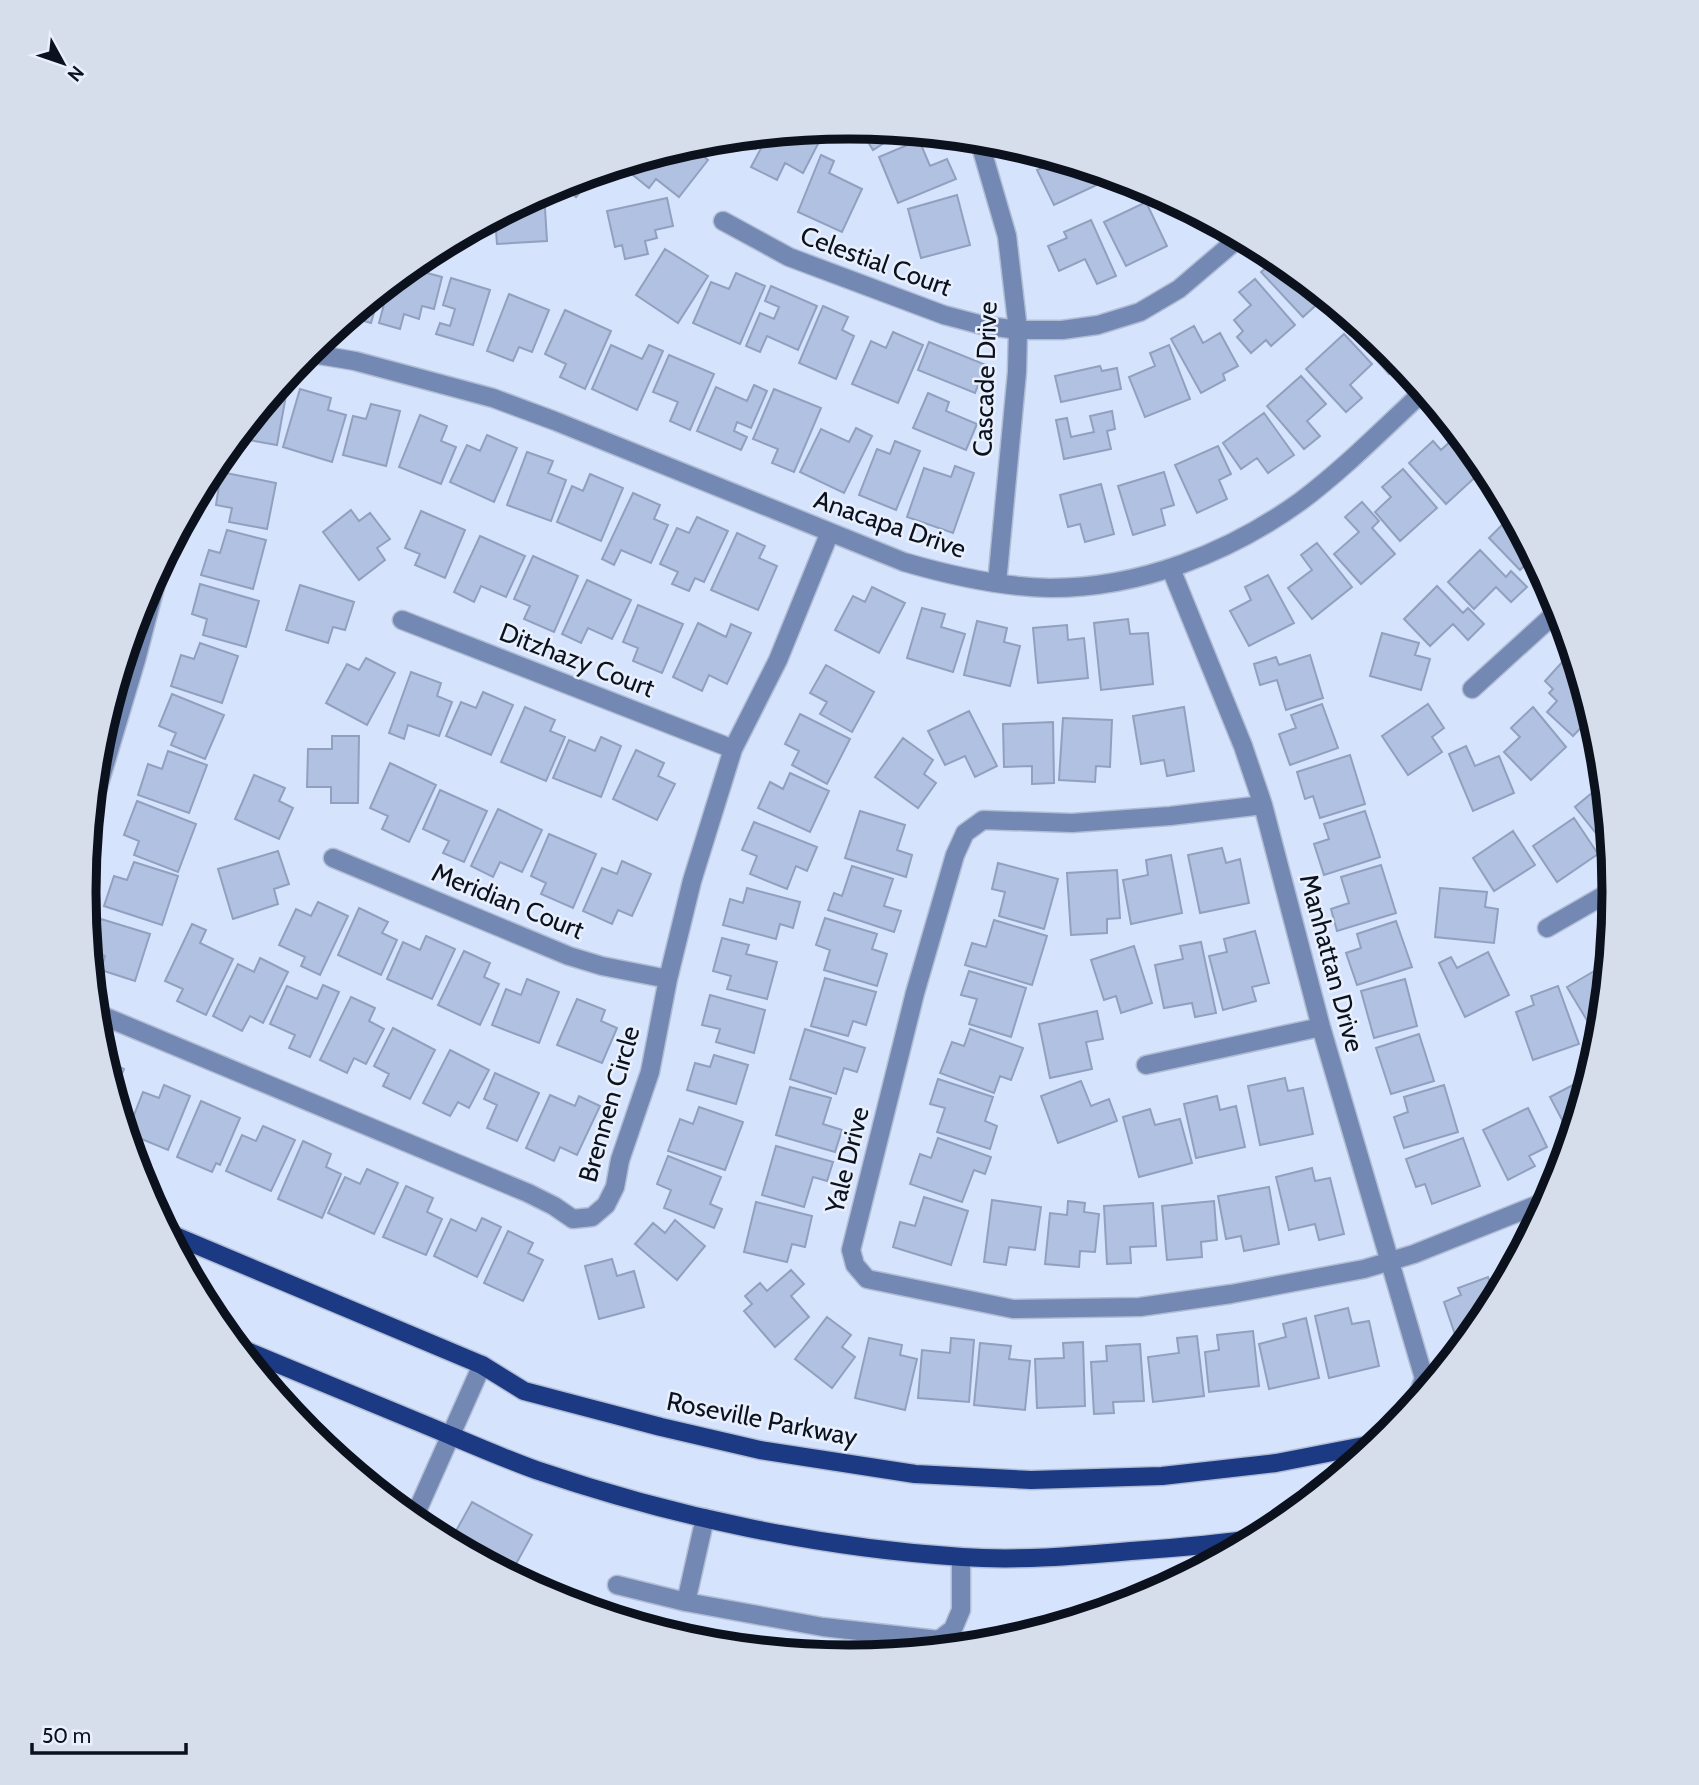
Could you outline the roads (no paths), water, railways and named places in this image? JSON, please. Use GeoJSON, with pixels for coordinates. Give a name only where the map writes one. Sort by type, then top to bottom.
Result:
{"type":"FeatureCollection","features":[{"type":"Feature","properties":{"kind":"main road","name":"Roseville Parkway"},"geometry":{"type":"LineString","coordinates":[[181,1238],[482,1365],[524,1391],[760,1450],[928,1475],[1031,1480],[1162,1476],[1276,1463],[1359,1447]]}},
{"type":"Feature","properties":{"kind":"main road"},"geometry":{"type":"LineString","coordinates":[[255,1354],[536,1470],[705,1518],[833,1542],[961,1557],[1031,1559],[1229,1543]]}},
{"type":"Feature","properties":{"kind":"street","name":"Cascade Drive"},"geometry":{"type":"LineString","coordinates":[[982,152],[1007,236],[1018,330],[1017,372],[998,583]]}},
{"type":"Feature","properties":{"kind":"street","name":"Celestial Court"},"geometry":{"type":"LineString","coordinates":[[723,221],[789,257],[905,300],[982,325],[1018,330],[1062,330],[1098,326],[1140,312],[1179,289],[1232,244]]}},
{"type":"Feature","properties":{"kind":"street","name":"Anacapa Drive"},"geometry":{"type":"LineString","coordinates":[[321,356],[403,373],[493,398],[904,562],[952,577],[1050,588],[1094,585],[1171,569],[1257,530],[1302,500],[1417,397]]}},
{"type":"Feature","properties":{"kind":"street","name":"Brennen Circle"},"geometry":{"type":"LineString","coordinates":[[107,1018],[528,1193],[573,1219],[592,1217],[606,1205],[615,1187],[620,1160],[650,1072],[668,979],[692,881],[733,749],[778,660],[830,532]]}},
{"type":"Feature","properties":{"kind":"street","name":"Manhattan Drive"},"geometry":{"type":"LineString","coordinates":[[1171,569],[1263,805],[1321,1027],[1389,1262],[1427,1375]]}},
{"type":"Feature","properties":{"kind":"street"},"geometry":{"type":"LineString","coordinates":[[1472,689],[1550,618]]}},
{"type":"Feature","properties":{"kind":"street","name":"Ditzhazy Court"},"geometry":{"type":"LineString","coordinates":[[402,620],[733,749]]}},
{"type":"Feature","properties":{"kind":"street"},"geometry":{"type":"LineString","coordinates":[[113,736],[144,630]]}},
{"type":"Feature","properties":{"kind":"street","name":"Yale Drive"},"geometry":{"type":"LineString","coordinates":[[1263,805],[1170,816],[1072,823],[983,820],[965,833],[955,855],[915,993],[851,1250],[855,1265],[867,1279],[1013,1309],[1139,1307],[1231,1294],[1364,1269],[1414,1254],[1534,1206]]}},
{"type":"Feature","properties":{"kind":"street","name":"Meridian Court"},"geometry":{"type":"LineString","coordinates":[[333,858],[569,956],[602,966],[668,979]]}},
{"type":"Feature","properties":{"kind":"street"},"geometry":{"type":"LineString","coordinates":[[1547,928],[1603,896]]}},
{"type":"Feature","properties":{"kind":"street"},"geometry":{"type":"LineString","coordinates":[[1146,1065],[1321,1027]]}},
{"type":"Feature","properties":{"kind":"street"},"geometry":{"type":"LineString","coordinates":[[418,1509],[482,1365]]}},
{"type":"Feature","properties":{"kind":"street"},"geometry":{"type":"LineString","coordinates":[[686,1602],[705,1518]]}},
{"type":"Feature","properties":{"kind":"street"},"geometry":{"type":"LineString","coordinates":[[939,1640],[953,1629],[961,1610],[961,1557]]}},
{"type":"Feature","properties":{"kind":"street"},"geometry":{"type":"LineString","coordinates":[[617,1585],[686,1602],[823,1627],[939,1640]]}}]}
